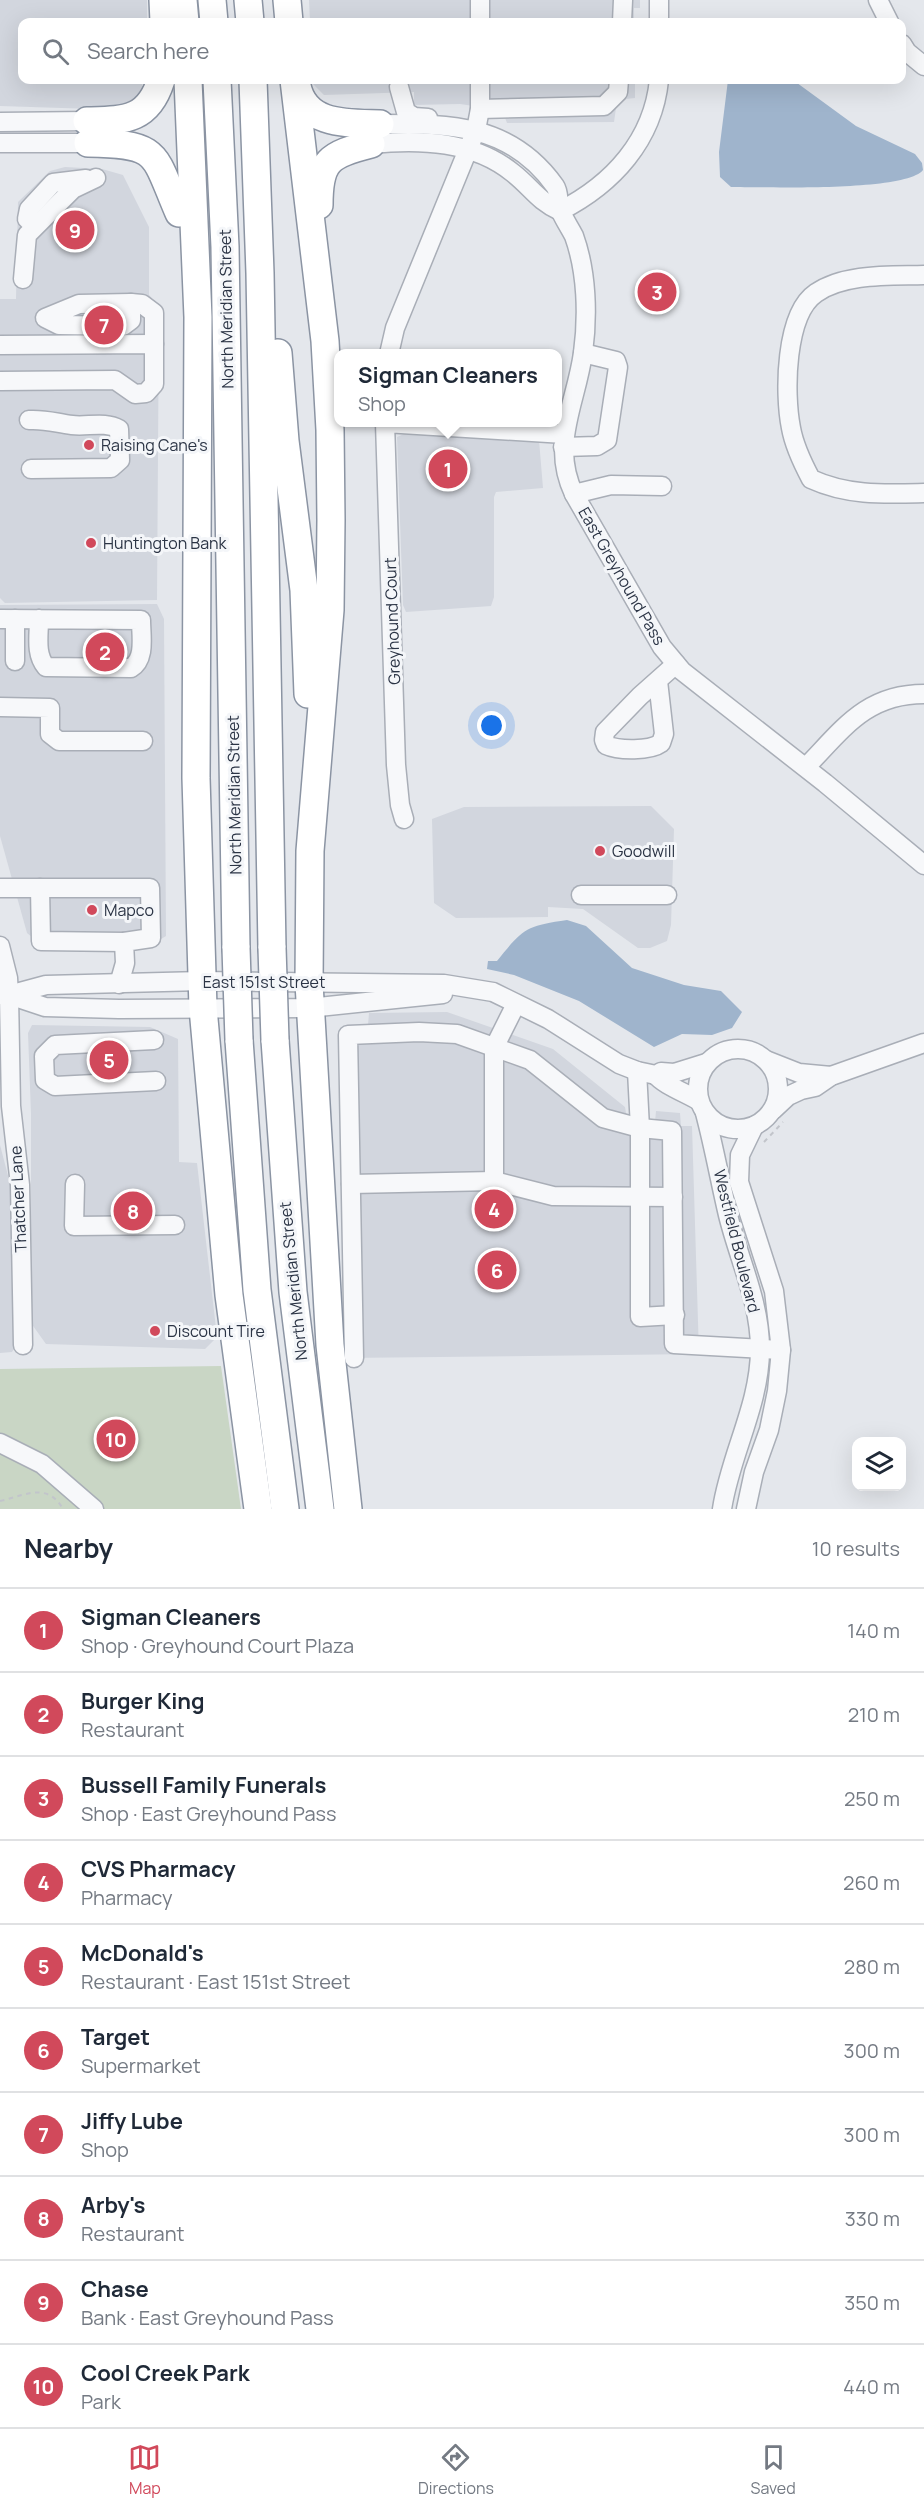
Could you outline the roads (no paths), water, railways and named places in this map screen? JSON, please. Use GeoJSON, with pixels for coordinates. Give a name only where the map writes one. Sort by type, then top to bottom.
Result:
{"type":"FeatureCollection","features":[{"type":"Feature","properties":{"kind":"highway"},"geometry":{"type":"LineString","coordinates":[[162,0],[163,18]]}},
{"type":"Feature","properties":{"kind":"highway"},"geometry":{"type":"LineString","coordinates":[[183,0],[184,18]]}},
{"type":"Feature","properties":{"kind":"highway"},"geometry":{"type":"LineString","coordinates":[[212,0],[214,18]]}},
{"type":"Feature","properties":{"kind":"highway"},"geometry":{"type":"LineString","coordinates":[[248,0],[250,18]]}},
{"type":"Feature","properties":{"kind":"highway"},"geometry":{"type":"LineString","coordinates":[[287,0],[289,18]]}},
{"type":"Feature","properties":{"kind":"highway"},"geometry":{"type":"LineString","coordinates":[[87,132],[142,111],[156,95],[159,84]]}},
{"type":"Feature","properties":{"kind":"highway"},"geometry":{"type":"LineString","coordinates":[[169,84],[196,495]]}},
{"type":"Feature","properties":{"kind":"highway"},"geometry":{"type":"LineString","coordinates":[[188,84],[199,328],[196,495],[196,778],[203,1008],[229,1295],[258,1509]]}},
{"type":"Feature","properties":{"kind":"highway","name":"North Meridian Street"},"geometry":{"type":"LineString","coordinates":[[217,84],[225,247],[239,1040],[257,1290],[285,1509]]}},
{"type":"Feature","properties":{"kind":"highway"},"geometry":{"type":"LineString","coordinates":[[254,84],[285,441],[307,628],[309,995],[330,1345],[348,1509]]}},
{"type":"Feature","properties":{"kind":"highway","name":"North Meridian Street"},"geometry":{"type":"LineString","coordinates":[[254,84],[275,1040],[291,1269],[320,1509]]}},
{"type":"Feature","properties":{"kind":"highway"},"geometry":{"type":"LineString","coordinates":[[295,84],[320,297],[328,397],[331,565],[327,654],[310,851]]}},
{"type":"Feature","properties":{"kind":"highway"},"geometry":{"type":"LineString","coordinates":[[296,84],[305,105],[321,118],[349,123],[375,134]]}},
{"type":"Feature","properties":{"kind":"highway"},"geometry":{"type":"LineString","coordinates":[[87,132],[130,145],[150,154],[160,165],[179,213]]}},
{"type":"Feature","properties":{"kind":"highway"},"geometry":{"type":"LineString","coordinates":[[320,297],[321,173],[325,165],[337,154],[375,134]]}},
{"type":"Feature","properties":{"kind":"street"},"geometry":{"type":"LineString","coordinates":[[480,0],[480,18]]}},
{"type":"Feature","properties":{"kind":"street"},"geometry":{"type":"LineString","coordinates":[[621,18],[622,0]]}},
{"type":"Feature","properties":{"kind":"street"},"geometry":{"type":"LineString","coordinates":[[658,0],[659,18]]}},
{"type":"Feature","properties":{"kind":"street"},"geometry":{"type":"LineString","coordinates":[[878,0],[887,18]]}},
{"type":"Feature","properties":{"kind":"street"},"geometry":{"type":"LineString","coordinates":[[906,50],[924,66]]}},
{"type":"Feature","properties":{"kind":"street"},"geometry":{"type":"LineString","coordinates":[[390,349],[395,328],[476,130],[480,109],[480,84]]}},
{"type":"Feature","properties":{"kind":"street"},"geometry":{"type":"LineString","coordinates":[[480,109],[604,106],[618,92],[619,84]]}},
{"type":"Feature","properties":{"kind":"street"},"geometry":{"type":"LineString","coordinates":[[560,211],[599,187],[632,153],[651,119],[658,84]]}},
{"type":"Feature","properties":{"kind":"street"},"geometry":{"type":"LineString","coordinates":[[375,134],[391,113],[399,87],[406,112],[414,117],[447,118],[476,130]]}},
{"type":"Feature","properties":{"kind":"street"},"geometry":{"type":"LineString","coordinates":[[0,122],[56,122],[87,132]]}},
{"type":"Feature","properties":{"kind":"street"},"geometry":{"type":"LineString","coordinates":[[3,144],[37,133],[56,122]]}},
{"type":"Feature","properties":{"kind":"street","name":"East Greyhound Pass"},"geometry":{"type":"LineString","coordinates":[[375,134],[446,125],[476,130],[505,141],[536,164],[557,188],[560,211],[574,238],[583,276],[585,306],[583,353],[564,441],[564,471],[574,494],[662,647],[676,664],[702,687],[806,767],[924,865]]}},
{"type":"Feature","properties":{"kind":"street"},"geometry":{"type":"LineString","coordinates":[[3,144],[87,132]]}},
{"type":"Feature","properties":{"kind":"street","name":"East Greyhound Pass"},"geometry":{"type":"LineString","coordinates":[[375,134],[451,145],[497,162],[525,184],[542,202],[560,211]]}},
{"type":"Feature","properties":{"kind":"street"},"geometry":{"type":"LineString","coordinates":[[23,279],[27,231],[96,178]]}},
{"type":"Feature","properties":{"kind":"street"},"geometry":{"type":"LineString","coordinates":[[924,275],[861,276],[817,292],[804,304],[793,334],[789,363],[791,430],[811,479],[829,487],[862,494],[924,493]]}},
{"type":"Feature","properties":{"kind":"street"},"geometry":{"type":"LineString","coordinates":[[0,381],[115,380],[135,394],[147,393],[154,384],[154,313],[142,304],[131,303]]}},
{"type":"Feature","properties":{"kind":"street"},"geometry":{"type":"LineString","coordinates":[[0,345],[154,344]]}},
{"type":"Feature","properties":{"kind":"street"},"geometry":{"type":"LineString","coordinates":[[425,427],[597,446],[607,440],[618,367],[616,361],[611,358],[583,353]]}},
{"type":"Feature","properties":{"kind":"street"},"geometry":{"type":"LineString","coordinates":[[29,420],[49,419],[71,425],[112,425],[119,429],[120,460],[111,468],[31,469]]}},
{"type":"Feature","properties":{"kind":"street","name":"Greyhound Court"},"geometry":{"type":"LineString","coordinates":[[385,427],[396,765],[400,805],[404,819]]}},
{"type":"Feature","properties":{"kind":"street"},"geometry":{"type":"LineString","coordinates":[[574,494],[611,485],[662,486]]}},
{"type":"Feature","properties":{"kind":"street"},"geometry":{"type":"LineString","coordinates":[[15,661],[8,619],[39,619],[141,620],[141,658],[138,664],[131,668],[46,667],[41,661],[39,652],[39,619]]}},
{"type":"Feature","properties":{"kind":"street"},"geometry":{"type":"LineString","coordinates":[[658,681],[676,664]]}},
{"type":"Feature","properties":{"kind":"street"},"geometry":{"type":"LineString","coordinates":[[806,767],[867,709],[887,699],[906,694],[924,694]]}},
{"type":"Feature","properties":{"kind":"street"},"geometry":{"type":"LineString","coordinates":[[0,707],[50,708],[50,734],[59,741],[143,741]]}},
{"type":"Feature","properties":{"kind":"street"},"geometry":{"type":"LineString","coordinates":[[0,888],[40,888],[150,888],[151,938],[124,942],[41,941],[40,888]]}},
{"type":"Feature","properties":{"kind":"street"},"geometry":{"type":"LineString","coordinates":[[573,895],[666,895]]}},
{"type":"Feature","properties":{"kind":"street"},"geometry":{"type":"LineString","coordinates":[[119,984],[124,963],[124,942]]}},
{"type":"Feature","properties":{"kind":"street","name":"Thatcher Lane"},"geometry":{"type":"LineString","coordinates":[[0,946],[8,978],[4,995],[11,1106],[10,1162],[23,1345]]}},
{"type":"Feature","properties":{"kind":"street","name":"East 151st Street"},"geometry":{"type":"LineString","coordinates":[[4,995],[46,985],[202,981],[309,995],[436,993],[516,1004]]}},
{"type":"Feature","properties":{"kind":"street","name":"East 151st Street"},"geometry":{"type":"LineString","coordinates":[[4,995],[45,1007],[203,1008],[400,982],[444,984],[494,992],[548,1019],[620,1064],[637,1071],[656,1075],[661,1072],[683,1071],[706,1063]]}},
{"type":"Feature","properties":{"kind":"street"},"geometry":{"type":"LineString","coordinates":[[494,1181],[494,1048],[516,1004]]}},
{"type":"Feature","properties":{"kind":"street"},"geometry":{"type":"LineString","coordinates":[[354,1358],[348,1035],[419,1032],[457,1034],[530,1060],[603,1118],[640,1128],[672,1131],[674,1344],[781,1350]]}},
{"type":"Feature","properties":{"kind":"street"},"geometry":{"type":"LineString","coordinates":[[154,1040],[55,1045],[44,1056],[45,1080],[55,1086],[156,1081]]}},
{"type":"Feature","properties":{"kind":"street"},"geometry":{"type":"LineString","coordinates":[[831,1076],[799,1073],[766,1060],[755,1053],[736,1049],[717,1055],[706,1063],[697,1088],[702,1107],[714,1122],[727,1128],[741,1129],[779,1115],[788,1096],[815,1087],[831,1076],[924,1043]]}},
{"type":"Feature","properties":{"kind":"street"},"geometry":{"type":"LineString","coordinates":[[766,1060],[774,1071],[778,1084],[779,1115]]}},
{"type":"Feature","properties":{"kind":"street"},"geometry":{"type":"LineString","coordinates":[[637,1071],[640,1128],[640,1317],[675,1316]]}},
{"type":"Feature","properties":{"kind":"street","name":"East 151st Street"},"geometry":{"type":"LineString","coordinates":[[656,1075],[660,1082],[676,1087],[702,1107]]}},
{"type":"Feature","properties":{"kind":"street","name":"Westfield Boulevard"},"geometry":{"type":"LineString","coordinates":[[702,1107],[716,1154],[728,1216],[751,1288],[760,1349],[752,1404],[732,1466],[722,1509]]}},
{"type":"Feature","properties":{"kind":"street","name":"Westfield Boulevard"},"geometry":{"type":"LineString","coordinates":[[746,1509],[754,1472],[769,1430],[777,1391],[781,1350],[774,1291],[739,1182],[740,1155],[754,1126]]}},
{"type":"Feature","properties":{"kind":"street"},"geometry":{"type":"LineString","coordinates":[[0,1172],[10,1162]]}},
{"type":"Feature","properties":{"kind":"street"},"geometry":{"type":"LineString","coordinates":[[351,1184],[494,1181],[553,1196],[673,1197]]}},
{"type":"Feature","properties":{"kind":"street"},"geometry":{"type":"LineString","coordinates":[[75,1184],[74,1226],[175,1225]]}},
{"type":"Feature","properties":{"kind":"street"},"geometry":{"type":"LineString","coordinates":[[0,1443],[42,1464],[94,1509]]}},
{"type":"Feature","properties":{"kind":"water"},"geometry":{"type":"Polygon","coordinates":[[[728,84],[798,84],[856,126],[915,154],[922,163],[923,170],[911,177],[863,185],[731,187],[720,177],[719,152],[728,84]]]}},
{"type":"Feature","properties":{"kind":"water"},"geometry":{"type":"Polygon","coordinates":[[[567,920],[586,926],[632,968],[684,985],[721,991],[742,1012],[732,1028],[712,1035],[682,1034],[654,1047],[579,1001],[514,975],[487,969],[488,961],[497,961],[526,931],[542,924],[567,920]]]}},
{"type":"Feature","properties":{"kind":"place","name":"Chase"},"geometry":{"type":"Point","coordinates":[75,230]}},
{"type":"Feature","properties":{"kind":"place","name":"Bussell Family Funerals"},"geometry":{"type":"Point","coordinates":[657,292]}},
{"type":"Feature","properties":{"kind":"place","name":"Jiffy Lube"},"geometry":{"type":"Point","coordinates":[104,325]}},
{"type":"Feature","properties":{"kind":"place","name":"Raising Cane's"},"geometry":{"type":"Point","coordinates":[89,445]}},
{"type":"Feature","properties":{"kind":"place","name":"Sigman Cleaners"},"geometry":{"type":"Point","coordinates":[448,469]}},
{"type":"Feature","properties":{"kind":"place","name":"Huntington Bank"},"geometry":{"type":"Point","coordinates":[91,543]}},
{"type":"Feature","properties":{"kind":"place","name":"Burger King"},"geometry":{"type":"Point","coordinates":[105,652]}},
{"type":"Feature","properties":{"kind":"place","name":"Goodwill"},"geometry":{"type":"Point","coordinates":[600,851]}},
{"type":"Feature","properties":{"kind":"place","name":"Mapco"},"geometry":{"type":"Point","coordinates":[92,910]}},
{"type":"Feature","properties":{"kind":"place","name":"McDonald's"},"geometry":{"type":"Point","coordinates":[109,1060]}},
{"type":"Feature","properties":{"kind":"place","name":"CVS Pharmacy"},"geometry":{"type":"Point","coordinates":[494,1209]}},
{"type":"Feature","properties":{"kind":"place","name":"Arby's"},"geometry":{"type":"Point","coordinates":[133,1211]}},
{"type":"Feature","properties":{"kind":"place","name":"Target"},"geometry":{"type":"Point","coordinates":[497,1270]}},
{"type":"Feature","properties":{"kind":"place","name":"Discount Tire"},"geometry":{"type":"Point","coordinates":[155,1331]}},
{"type":"Feature","properties":{"kind":"place","name":"Cool Creek Park"},"geometry":{"type":"Point","coordinates":[116,1439]}}]}
